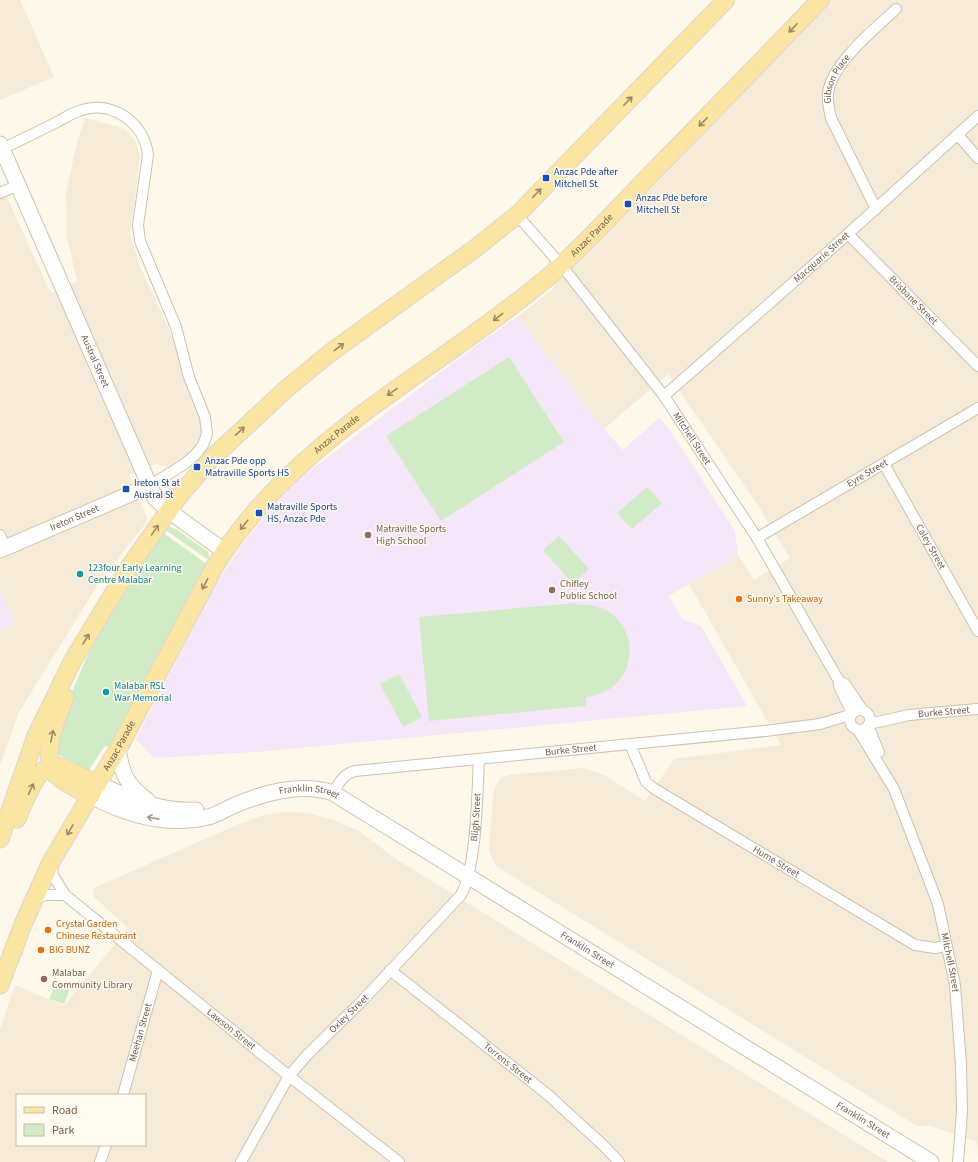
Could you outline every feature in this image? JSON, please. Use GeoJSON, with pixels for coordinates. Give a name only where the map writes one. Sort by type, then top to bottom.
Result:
{"type":"FeatureCollection","features":[{"type":"Feature","properties":{"kind":"main road"},"geometry":{"type":"LineString","coordinates":[[0,839],[36,736],[73,660],[130,566],[169,511],[209,461],[285,390],[378,317],[477,247],[517,215],[726,0]]}},
{"type":"Feature","properties":{"kind":"main road","name":"Anzac Parade"},"geometry":{"type":"LineString","coordinates":[[0,984],[24,922],[51,862],[118,749],[224,551],[266,498],[312,453],[357,417],[487,325],[562,266],[820,0]]}},
{"type":"Feature","properties":{"kind":"main road"},"geometry":{"type":"LineString","coordinates":[[51,766],[50,752],[52,736],[67,691],[73,660]]}},
{"type":"Feature","properties":{"kind":"main road"},"geometry":{"type":"LineString","coordinates":[[0,848],[42,770],[51,766],[59,766],[94,790]]}},
{"type":"Feature","properties":{"kind":"main road"},"geometry":{"type":"LineString","coordinates":[[0,956],[24,922]]}},
{"type":"Feature","properties":{"kind":"street","name":"Gibson Place"},"geometry":{"type":"LineString","coordinates":[[876,208],[831,118],[828,106],[828,92],[834,76],[844,61],[896,9]]}},
{"type":"Feature","properties":{"kind":"street"},"geometry":{"type":"LineString","coordinates":[[1,146],[75,112],[89,108],[105,109],[124,116],[135,125],[142,135],[147,147],[148,155],[138,225],[140,241],[178,332],[189,377],[204,417],[207,434],[203,445],[195,455],[177,469],[149,486]]}},
{"type":"Feature","properties":{"kind":"street","name":"Macquarie Street"},"geometry":{"type":"LineString","coordinates":[[664,396],[848,234],[978,116]]}},
{"type":"Feature","properties":{"kind":"street"},"geometry":{"type":"LineString","coordinates":[[958,135],[978,158]]}},
{"type":"Feature","properties":{"kind":"street","name":"Austral Street"},"geometry":{"type":"LineString","coordinates":[[1,146],[149,486],[159,502],[169,511],[224,551]]}},
{"type":"Feature","properties":{"kind":"street"},"geometry":{"type":"LineString","coordinates":[[0,193],[18,185]]}},
{"type":"Feature","properties":{"kind":"street","name":"Mitchell Street"},"geometry":{"type":"LineString","coordinates":[[517,215],[562,266],[664,396],[757,538],[839,681],[845,684],[860,719],[884,763],[885,773],[894,790],[938,904],[955,985],[961,1064],[962,1112],[958,1162]]}},
{"type":"Feature","properties":{"kind":"street","name":"Brisbane Street"},"geometry":{"type":"LineString","coordinates":[[848,234],[978,366]]}},
{"type":"Feature","properties":{"kind":"street","name":"Eyre Street"},"geometry":{"type":"LineString","coordinates":[[757,538],[978,408]]}},
{"type":"Feature","properties":{"kind":"street","name":"Caley Street"},"geometry":{"type":"LineString","coordinates":[[884,464],[978,631]]}},
{"type":"Feature","properties":{"kind":"street","name":"Ireton Street"},"geometry":{"type":"LineString","coordinates":[[2,544],[149,486]]}},
{"type":"Feature","properties":{"kind":"street","name":"Burke Street"},"geometry":{"type":"LineString","coordinates":[[333,793],[348,772],[355,771],[820,724],[898,713],[909,715],[978,709]]}},
{"type":"Feature","properties":{"kind":"street","name":"Hume Street"},"geometry":{"type":"LineString","coordinates":[[630,744],[646,782],[653,788],[915,945],[935,948],[946,946]]}},
{"type":"Feature","properties":{"kind":"street"},"geometry":{"type":"LineString","coordinates":[[118,749],[125,778],[136,791],[158,808]]}},
{"type":"Feature","properties":{"kind":"street","name":"Bligh Street"},"geometry":{"type":"LineString","coordinates":[[468,875],[472,854],[479,759]]}},
{"type":"Feature","properties":{"kind":"street","name":"Franklin Street"},"geometry":{"type":"LineString","coordinates":[[94,790],[134,814],[170,821],[192,820],[208,817],[220,813],[232,806],[288,790],[313,788],[333,793],[931,1162]]}},
{"type":"Feature","properties":{"kind":"street","name":"Franklin Street"},"geometry":{"type":"LineString","coordinates":[[94,790],[158,808],[183,810],[232,806]]}},
{"type":"Feature","properties":{"kind":"street","name":"Lawson Street"},"geometry":{"type":"LineString","coordinates":[[51,862],[54,877],[65,894],[289,1076],[399,1162]]}},
{"type":"Feature","properties":{"kind":"street","name":"Oxley Street"},"geometry":{"type":"LineString","coordinates":[[241,1162],[289,1076],[307,1055],[461,896],[466,886],[468,875]]}},
{"type":"Feature","properties":{"kind":"street"},"geometry":{"type":"LineString","coordinates":[[35,900],[45,896],[65,894]]}},
{"type":"Feature","properties":{"kind":"street","name":"Meehan Street"},"geometry":{"type":"LineString","coordinates":[[123,1094],[158,970]]}},
{"type":"Feature","properties":{"kind":"street","name":"Torrens Street"},"geometry":{"type":"LineString","coordinates":[[390,970],[547,1094],[603,1145],[619,1162]]}},
{"type":"Feature","properties":{"kind":"street"},"geometry":{"type":"LineString","coordinates":[[100,1162],[106,1146]]}},
{"type":"Feature","properties":{"kind":"shaded area"},"geometry":{"type":"Polygon","coordinates":[[[0,0],[20,0],[54,77],[0,100],[0,0]]]}},
{"type":"Feature","properties":{"kind":"shaded area"},"geometry":{"type":"Polygon","coordinates":[[[820,0],[978,0],[978,1156],[977,1142],[931,1126],[917,1126],[496,866],[489,851],[493,794],[496,785],[501,778],[509,775],[583,768],[604,775],[645,801],[674,759],[781,745],[689,584],[738,555],[754,580],[790,558],[759,507],[668,374],[604,429],[517,317],[553,289],[562,266],[820,0]]]}},
{"type":"Feature","properties":{"kind":"shaded area"},"geometry":{"type":"Polygon","coordinates":[[[85,118],[125,129],[136,142],[140,157],[130,234],[139,264],[174,341],[182,375],[191,400],[203,425],[200,438],[186,457],[167,467],[156,464],[129,475],[147,518],[146,523],[101,579],[19,712],[0,765],[0,182],[51,294],[77,281],[67,237],[66,193],[76,147],[85,118]]]}},
{"type":"Feature","properties":{"kind":"shaded area"},"geometry":{"type":"Polygon","coordinates":[[[517,317],[604,429],[623,450],[659,418],[669,429],[735,531],[738,555],[669,596],[682,619],[701,626],[747,706],[256,752],[154,758],[136,739],[213,589],[244,542],[271,509],[300,478],[517,317]]]}},
{"type":"Feature","properties":{"kind":"shaded area"},"geometry":{"type":"Polygon","coordinates":[[[0,590],[14,623],[0,632],[0,590]]]}},
{"type":"Feature","properties":{"kind":"shaded area"},"geometry":{"type":"Polygon","coordinates":[[[286,812],[308,813],[334,820],[359,831],[396,859],[888,1162],[0,1162],[0,1030],[15,985],[64,1006],[128,928],[94,897],[93,891],[96,887],[239,824],[264,815],[286,812]]]}},
{"type":"Feature","properties":{"kind":"green space"},"geometry":{"type":"Polygon","coordinates":[[[509,357],[564,442],[441,521],[386,436],[509,357]]]}},
{"type":"Feature","properties":{"kind":"green space"},"geometry":{"type":"Polygon","coordinates":[[[647,487],[662,503],[632,529],[617,513],[647,487]]]}},
{"type":"Feature","properties":{"kind":"green space"},"geometry":{"type":"Polygon","coordinates":[[[170,527],[176,529],[208,552],[210,561],[164,529],[170,527]]]}},
{"type":"Feature","properties":{"kind":"green space"},"geometry":{"type":"Polygon","coordinates":[[[162,532],[208,565],[112,745],[104,747],[89,770],[53,752],[59,731],[73,689],[111,608],[162,532]]]}},
{"type":"Feature","properties":{"kind":"green space"},"geometry":{"type":"Polygon","coordinates":[[[559,536],[589,569],[573,584],[543,550],[559,536]]]}},
{"type":"Feature","properties":{"kind":"green space"},"geometry":{"type":"Polygon","coordinates":[[[576,603],[577,605],[598,607],[614,616],[625,630],[630,646],[628,663],[621,679],[607,691],[586,697],[586,706],[429,721],[419,617],[576,603]]]}},
{"type":"Feature","properties":{"kind":"green space"},"geometry":{"type":"Polygon","coordinates":[[[399,674],[422,717],[403,727],[380,684],[399,674]]]}},
{"type":"Feature","properties":{"kind":"green space"},"geometry":{"type":"Polygon","coordinates":[[[56,983],[70,989],[64,1004],[49,999],[56,983]]]}},
{"type":"Feature","properties":{"kind":"place","name":"Anzac Pde after Mitchell St"},"geometry":{"type":"Point","coordinates":[546,178]}},
{"type":"Feature","properties":{"kind":"place","name":"Anzac Pde before Mitchell St"},"geometry":{"type":"Point","coordinates":[628,204]}},
{"type":"Feature","properties":{"kind":"place","name":"Anzac Pde opp Matraville Sports HS"},"geometry":{"type":"Point","coordinates":[197,467]}},
{"type":"Feature","properties":{"kind":"place","name":"Ireton St at Austral St"},"geometry":{"type":"Point","coordinates":[126,489]}},
{"type":"Feature","properties":{"kind":"place","name":"Matraville Sports HS, Anzac Pde"},"geometry":{"type":"Point","coordinates":[259,513]}},
{"type":"Feature","properties":{"kind":"place","name":"Matraville Sports High School"},"geometry":{"type":"Point","coordinates":[368,535]}},
{"type":"Feature","properties":{"kind":"place","name":"123four Early Learning Centre Malabar"},"geometry":{"type":"Point","coordinates":[80,574]}},
{"type":"Feature","properties":{"kind":"place","name":"Chifley Public School"},"geometry":{"type":"Point","coordinates":[552,590]}},
{"type":"Feature","properties":{"kind":"place","name":"Sunny's Takeaway"},"geometry":{"type":"Point","coordinates":[739,599]}},
{"type":"Feature","properties":{"kind":"place","name":"Malabar RSL War Memorial"},"geometry":{"type":"Point","coordinates":[106,692]}},
{"type":"Feature","properties":{"kind":"place","name":"Crystal Garden Chinese Restaurant"},"geometry":{"type":"Point","coordinates":[48,930]}},
{"type":"Feature","properties":{"kind":"place","name":"BIG BUNZ"},"geometry":{"type":"Point","coordinates":[41,950]}},
{"type":"Feature","properties":{"kind":"place","name":"Malabar Community Library"},"geometry":{"type":"Point","coordinates":[44,979]}}]}
